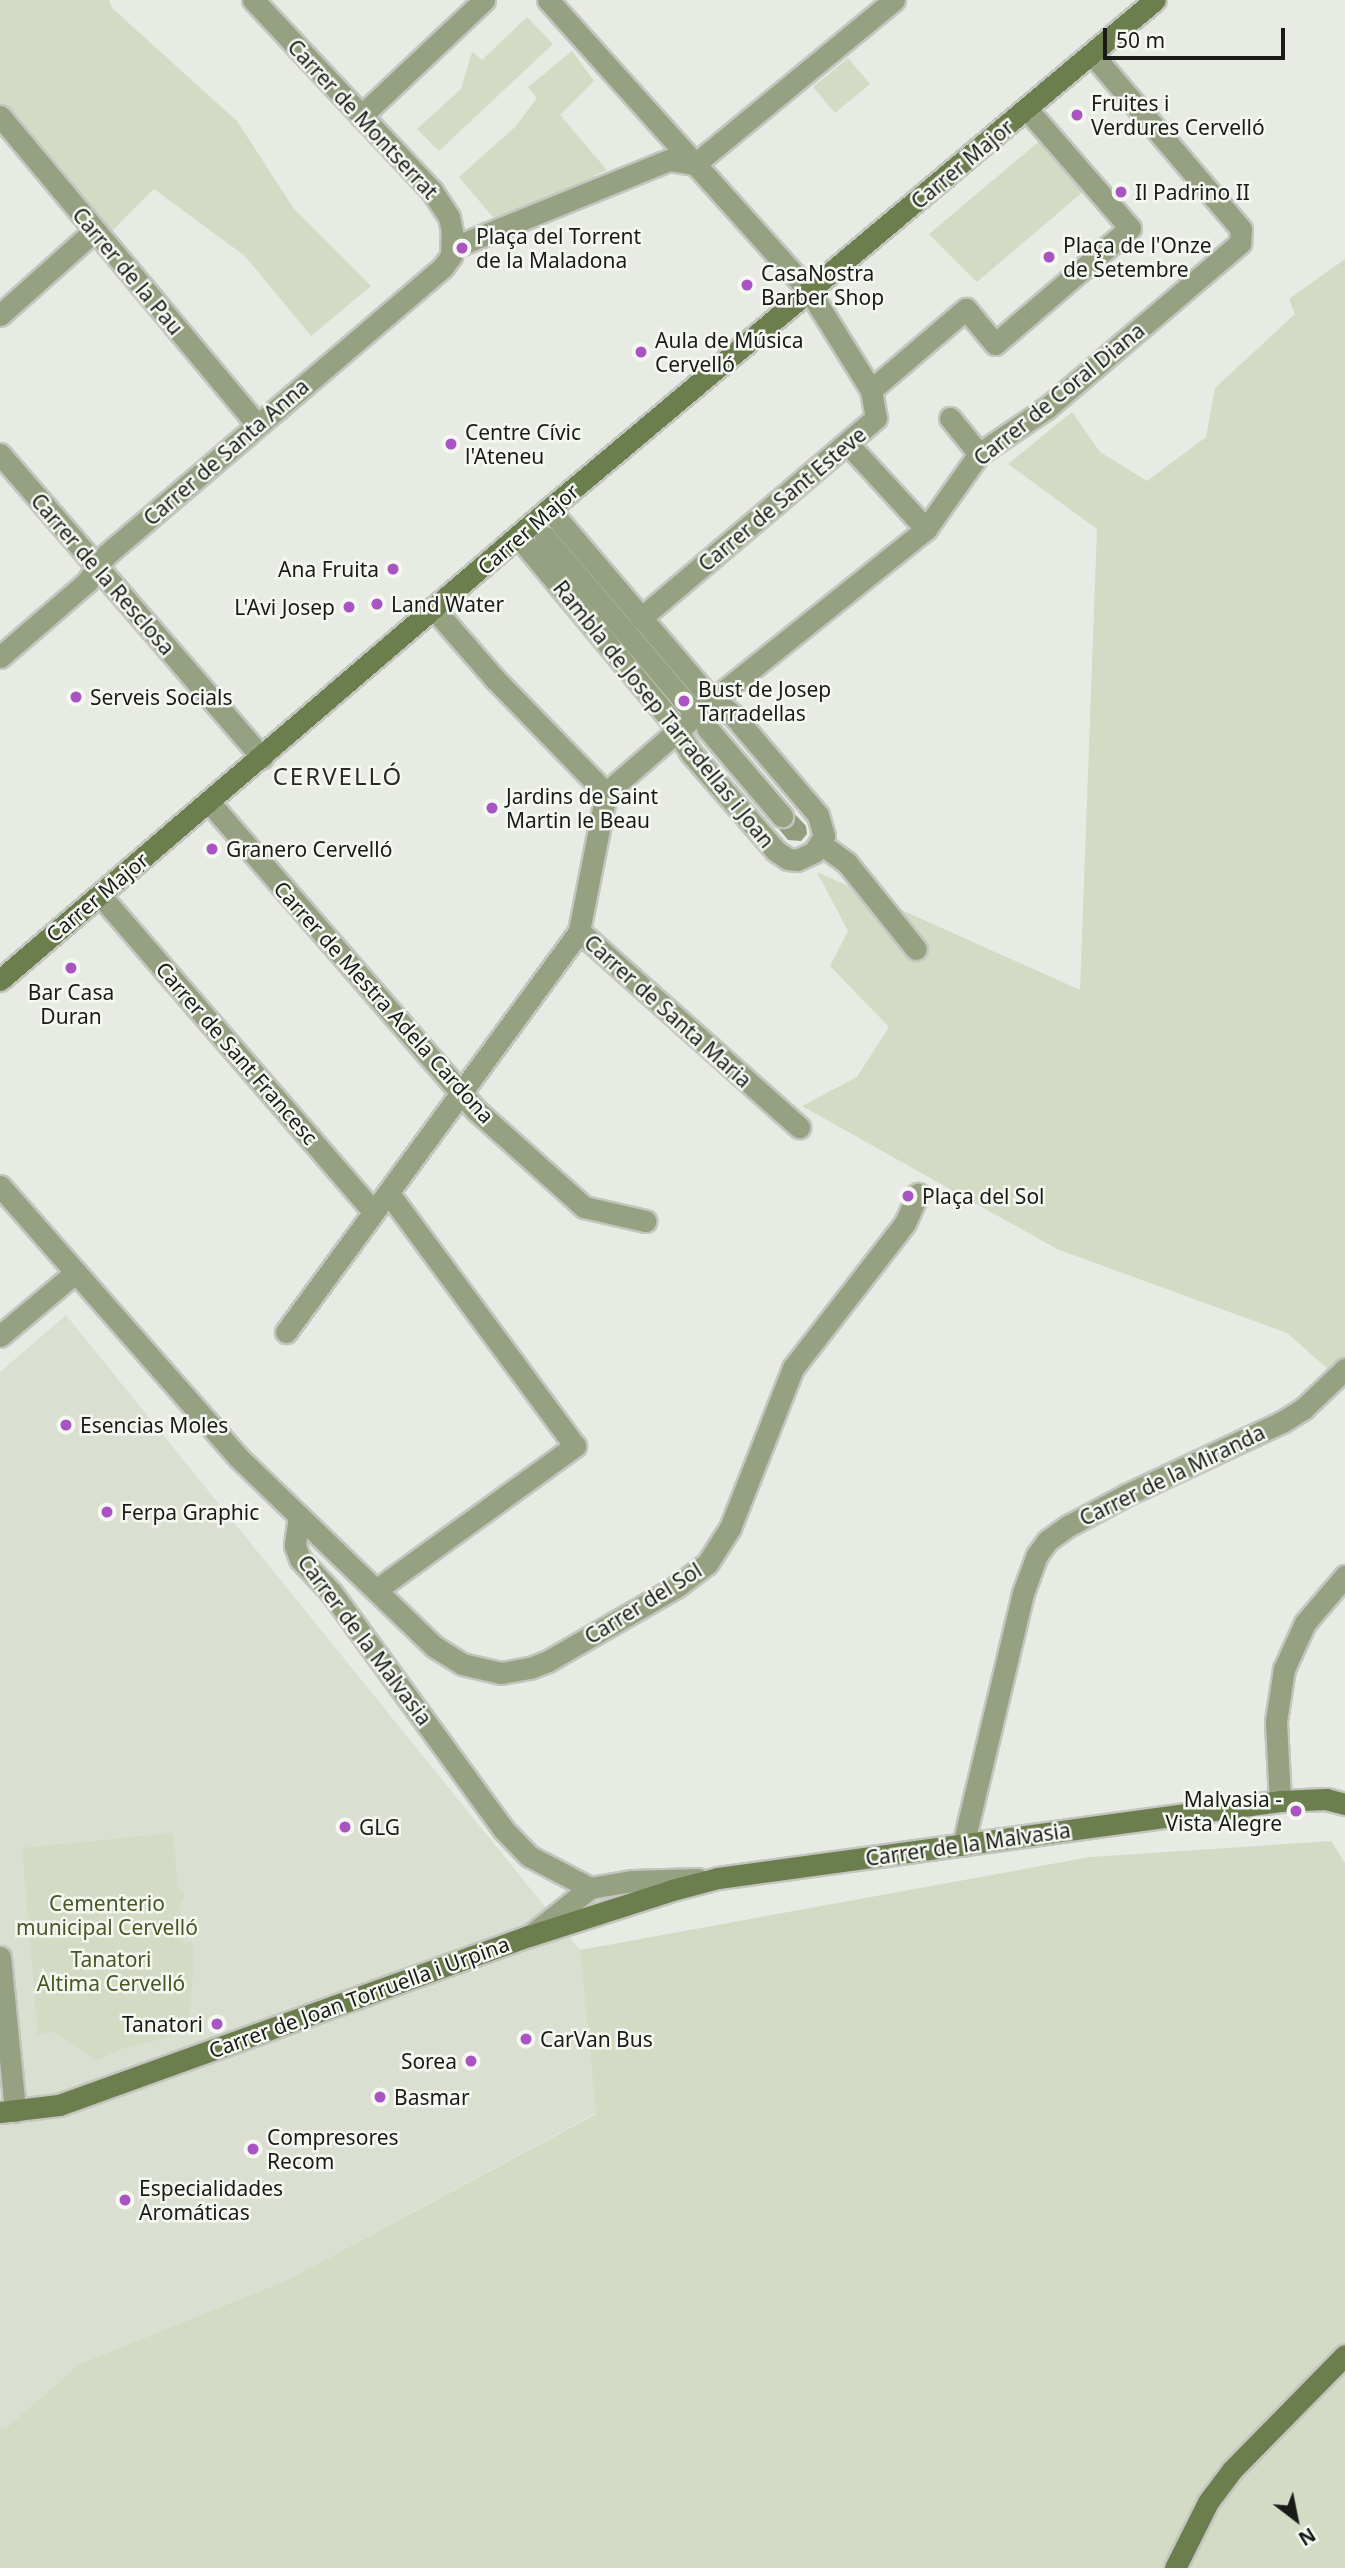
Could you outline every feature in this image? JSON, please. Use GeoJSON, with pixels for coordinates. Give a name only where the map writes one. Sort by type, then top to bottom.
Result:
{"type":"FeatureCollection","features":[{"type":"Feature","properties":{"kind":"street","name":"Carrer de Montserrat"},"geometry":{"type":"LineString","coordinates":[[253,0],[442,206],[452,232],[452,248]]}},
{"type":"Feature","properties":{"kind":"street"},"geometry":{"type":"LineString","coordinates":[[361,116],[484,0]]}},
{"type":"Feature","properties":{"kind":"street"},"geometry":{"type":"LineString","coordinates":[[548,0],[810,292],[871,390],[965,309],[995,344],[1130,228],[1027,109]]}},
{"type":"Feature","properties":{"kind":"street","name":"Carrer Major"},"geometry":{"type":"LineString","coordinates":[[0,980],[435,610],[549,509],[1155,0]]}},
{"type":"Feature","properties":{"kind":"street"},"geometry":{"type":"LineString","coordinates":[[452,248],[669,160],[695,164],[891,1]]}},
{"type":"Feature","properties":{"kind":"street","name":"Carrer de Coral Diana"},"geometry":{"type":"LineString","coordinates":[[606,793],[690,708],[926,529],[979,454],[1048,407],[1240,243],[1243,236],[1241,229],[1092,54]]}},
{"type":"Feature","properties":{"kind":"street","name":"Carrer de la Pau"},"geometry":{"type":"LineString","coordinates":[[0,116],[257,425]]}},
{"type":"Feature","properties":{"kind":"street"},"geometry":{"type":"LineString","coordinates":[[0,315],[95,230]]}},
{"type":"Feature","properties":{"kind":"street","name":"Carrer de Santa Anna"},"geometry":{"type":"LineString","coordinates":[[0,657],[87,582],[106,555],[443,267],[452,248]]}},
{"type":"Feature","properties":{"kind":"street","name":"Carrer de Sant Esteve"},"geometry":{"type":"LineString","coordinates":[[641,618],[876,418],[871,390]]}},
{"type":"Feature","properties":{"kind":"street"},"geometry":{"type":"LineString","coordinates":[[950,418],[979,454]]}},
{"type":"Feature","properties":{"kind":"street"},"geometry":{"type":"LineString","coordinates":[[847,443],[926,529]]}},
{"type":"Feature","properties":{"kind":"street","name":"Carrer de la Resclosa"},"geometry":{"type":"LineString","coordinates":[[0,454],[262,758]]}},
{"type":"Feature","properties":{"kind":"street","name":"Rambla de Josep Tarradellas i Joan"},"geometry":{"type":"LineString","coordinates":[[518,536],[690,708],[734,716],[818,815],[824,829],[821,844],[814,852],[797,860],[788,859],[776,851],[690,752],[690,708],[641,618],[549,509]]}},
{"type":"Feature","properties":{"kind":"street","name":"Rambla de Josep Tarradellas i Joan"},"geometry":{"type":"LineString","coordinates":[[549,542],[690,708]]}},
{"type":"Feature","properties":{"kind":"street"},"geometry":{"type":"LineString","coordinates":[[435,610],[532,717],[606,793]]}},
{"type":"Feature","properties":{"kind":"street","name":"Rambla de Josep Tarradellas i Joan"},"geometry":{"type":"LineString","coordinates":[[710,732],[782,816]]}},
{"type":"Feature","properties":{"kind":"street","name":"Carrer de Santa Maria"},"geometry":{"type":"LineString","coordinates":[[606,793],[579,931],[799,1127]]}},
{"type":"Feature","properties":{"kind":"street","name":"Carrer de Mestra Adela Cardona"},"geometry":{"type":"LineString","coordinates":[[209,802],[462,1094],[584,1207],[645,1221]]}},
{"type":"Feature","properties":{"kind":"street"},"geometry":{"type":"LineString","coordinates":[[821,844],[847,863],[916,949]]}},
{"type":"Feature","properties":{"kind":"street","name":"Carrer de Sant Francesc"},"geometry":{"type":"LineString","coordinates":[[100,895],[373,1211]]}},
{"type":"Feature","properties":{"kind":"street"},"geometry":{"type":"LineString","coordinates":[[286,1332],[579,931]]}},
{"type":"Feature","properties":{"kind":"street"},"geometry":{"type":"LineString","coordinates":[[0,1186],[239,1458],[299,1516]]}},
{"type":"Feature","properties":{"kind":"street"},"geometry":{"type":"LineString","coordinates":[[376,1590],[575,1446],[388,1192]]}},
{"type":"Feature","properties":{"kind":"street","name":"Carrer del Sol"},"geometry":{"type":"LineString","coordinates":[[299,1516],[435,1647],[451,1658],[474,1669],[501,1673],[522,1670],[548,1661],[692,1577],[706,1564],[730,1528],[793,1368],[905,1223],[918,1194]]}},
{"type":"Feature","properties":{"kind":"street"},"geometry":{"type":"LineString","coordinates":[[0,1336],[76,1272]]}},
{"type":"Feature","properties":{"kind":"street","name":"Carrer de la Miranda"},"geometry":{"type":"LineString","coordinates":[[963,1844],[1023,1593],[1037,1555],[1047,1541],[1068,1526],[1126,1494],[1282,1422],[1304,1408],[1345,1369]]}},
{"type":"Feature","properties":{"kind":"street","name":"Carrer de la Malvasia"},"geometry":{"type":"LineString","coordinates":[[299,1516],[295,1546],[300,1559],[331,1592],[503,1829],[529,1856],[590,1888]]}},
{"type":"Feature","properties":{"kind":"street"},"geometry":{"type":"LineString","coordinates":[[1280,1801],[1276,1721],[1284,1669],[1305,1623],[1345,1576]]}},
{"type":"Feature","properties":{"kind":"street","name":"Carrer de la Malvasia"},"geometry":{"type":"LineString","coordinates":[[529,1936],[590,1888],[632,1881],[718,1878],[1280,1801],[1326,1799],[1345,1804]]}},
{"type":"Feature","properties":{"kind":"street","name":"Carrer de Joan Torruella i Urpina"},"geometry":{"type":"LineString","coordinates":[[8,2112],[58,2105],[529,1936],[718,1878]]}},
{"type":"Feature","properties":{"kind":"street"},"geometry":{"type":"LineString","coordinates":[[0,1957],[8,2112]]}},
{"type":"Feature","properties":{"kind":"street"},"geometry":{"type":"LineString","coordinates":[[1175,2568],[1208,2502],[1259,2439],[1319,2384],[1345,2355]]}},
{"type":"Feature","properties":{"kind":"shaded area"},"geometry":{"type":"Polygon","coordinates":[[[790,809],[806,826],[807,834],[801,841],[788,840],[774,823],[790,809]]]}},
{"type":"Feature","properties":{"kind":"shaded area"},"geometry":{"type":"Polygon","coordinates":[[[66,1315],[580,1950],[596,2113],[285,2281],[79,2364],[6,2428],[0,2429],[0,1372],[66,1315]]]}},
{"type":"Feature","properties":{"kind":"green space"},"geometry":{"type":"Polygon","coordinates":[[[0,0],[109,0],[112,8],[237,121],[294,209],[371,286],[311,336],[245,256],[154,189],[103,240],[0,128],[0,0]]]}},
{"type":"Feature","properties":{"kind":"green space"},"geometry":{"type":"Polygon","coordinates":[[[527,17],[553,44],[439,151],[417,129],[461,89],[472,52],[482,60],[527,17]]]}},
{"type":"Feature","properties":{"kind":"green space"},"geometry":{"type":"Polygon","coordinates":[[[572,51],[594,81],[560,115],[607,170],[594,176],[598,186],[498,223],[459,177],[515,127],[537,98],[528,87],[572,51]]]}},
{"type":"Feature","properties":{"kind":"green space"},"geometry":{"type":"Polygon","coordinates":[[[848,58],[870,84],[835,113],[813,87],[848,58]]]}},
{"type":"Feature","properties":{"kind":"green space"},"geometry":{"type":"Polygon","coordinates":[[[1042,139],[1085,190],[977,282],[929,234],[1042,139]]]}},
{"type":"Feature","properties":{"kind":"green space"},"geometry":{"type":"Polygon","coordinates":[[[1345,259],[1345,1384],[1287,1333],[1057,1249],[802,1106],[857,1077],[889,1027],[830,966],[848,931],[817,872],[1080,990],[1097,529],[1008,464],[1072,412],[1100,452],[1147,481],[1206,437],[1215,388],[1295,314],[1289,299],[1345,259]]]}},
{"type":"Feature","properties":{"kind":"green space","name":"Tanatori Altima Cervelló"},"geometry":{"type":"Polygon","coordinates":[[[173,1833],[178,1888],[186,1896],[180,1904],[183,1943],[192,1942],[194,1958],[189,2027],[161,2039],[121,2049],[98,2060],[51,2031],[38,2035],[22,1848],[173,1833]]]}},
{"type":"Feature","properties":{"kind":"green space"},"geometry":{"type":"Polygon","coordinates":[[[1331,1841],[1345,1863],[1345,2568],[0,2568],[0,2429],[6,2428],[79,2364],[285,2281],[596,2114],[580,1950],[1090,1857],[1331,1841]]]}},
{"type":"Feature","properties":{"kind":"place","name":"Fruites i Verdures Cervelló"},"geometry":{"type":"Point","coordinates":[1077,115]}},
{"type":"Feature","properties":{"kind":"place","name":"Il Padrino II"},"geometry":{"type":"Point","coordinates":[1121,192]}},
{"type":"Feature","properties":{"kind":"place","name":"Plaça del Torrent de la Maladona"},"geometry":{"type":"Point","coordinates":[462,248]}},
{"type":"Feature","properties":{"kind":"place","name":"Plaça de l'Onze de Setembre"},"geometry":{"type":"Point","coordinates":[1049,257]}},
{"type":"Feature","properties":{"kind":"place","name":"CasaNostra Barber Shop"},"geometry":{"type":"Point","coordinates":[747,285]}},
{"type":"Feature","properties":{"kind":"place","name":"Aula de Música Cervelló"},"geometry":{"type":"Point","coordinates":[641,352]}},
{"type":"Feature","properties":{"kind":"place","name":"Centre Cívic l'Ateneu"},"geometry":{"type":"Point","coordinates":[451,444]}},
{"type":"Feature","properties":{"kind":"place","name":"Ana Fruita"},"geometry":{"type":"Point","coordinates":[393,569]}},
{"type":"Feature","properties":{"kind":"place","name":"Land Water"},"geometry":{"type":"Point","coordinates":[377,604]}},
{"type":"Feature","properties":{"kind":"place","name":"L'Avi Josep"},"geometry":{"type":"Point","coordinates":[349,607]}},
{"type":"Feature","properties":{"kind":"place","name":"Serveis Socials"},"geometry":{"type":"Point","coordinates":[76,697]}},
{"type":"Feature","properties":{"kind":"place","name":"Bust de Josep Tarradellas"},"geometry":{"type":"Point","coordinates":[684,701]}},
{"type":"Feature","properties":{"kind":"place","name":"Jardins de Saint Martin le Beau"},"geometry":{"type":"Point","coordinates":[492,808]}},
{"type":"Feature","properties":{"kind":"place","name":"Granero Cervelló"},"geometry":{"type":"Point","coordinates":[212,849]}},
{"type":"Feature","properties":{"kind":"place","name":"Bar Casa Duran"},"geometry":{"type":"Point","coordinates":[71,968]}},
{"type":"Feature","properties":{"kind":"place","name":"Plaça del Sol"},"geometry":{"type":"Point","coordinates":[908,1196]}},
{"type":"Feature","properties":{"kind":"place","name":"Esencias Moles"},"geometry":{"type":"Point","coordinates":[66,1425]}},
{"type":"Feature","properties":{"kind":"place","name":"Ferpa Graphic"},"geometry":{"type":"Point","coordinates":[107,1512]}},
{"type":"Feature","properties":{"kind":"place","name":"Malvasia - Vista Alegre"},"geometry":{"type":"Point","coordinates":[1296,1811]}},
{"type":"Feature","properties":{"kind":"place","name":"GLG"},"geometry":{"type":"Point","coordinates":[345,1827]}},
{"type":"Feature","properties":{"kind":"place","name":"Tanatori"},"geometry":{"type":"Point","coordinates":[217,2024]}},
{"type":"Feature","properties":{"kind":"place","name":"CarVan Bus"},"geometry":{"type":"Point","coordinates":[526,2039]}},
{"type":"Feature","properties":{"kind":"place","name":"Sorea"},"geometry":{"type":"Point","coordinates":[471,2061]}},
{"type":"Feature","properties":{"kind":"place","name":"Basmar"},"geometry":{"type":"Point","coordinates":[380,2097]}},
{"type":"Feature","properties":{"kind":"place","name":"Compresores Recom"},"geometry":{"type":"Point","coordinates":[253,2149]}},
{"type":"Feature","properties":{"kind":"place","name":"Especialidades Aromáticas"},"geometry":{"type":"Point","coordinates":[125,2200]}},
{"type":"Feature","properties":{"kind":"district","name":"CERVELLÓ"},"geometry":{"type":"Point","coordinates":[338,776]}},
{"type":"Feature","properties":{"kind":"park label","name":"Cementerio municipal Cervelló"},"geometry":{"type":"Point","coordinates":[107,1915]}}]}
